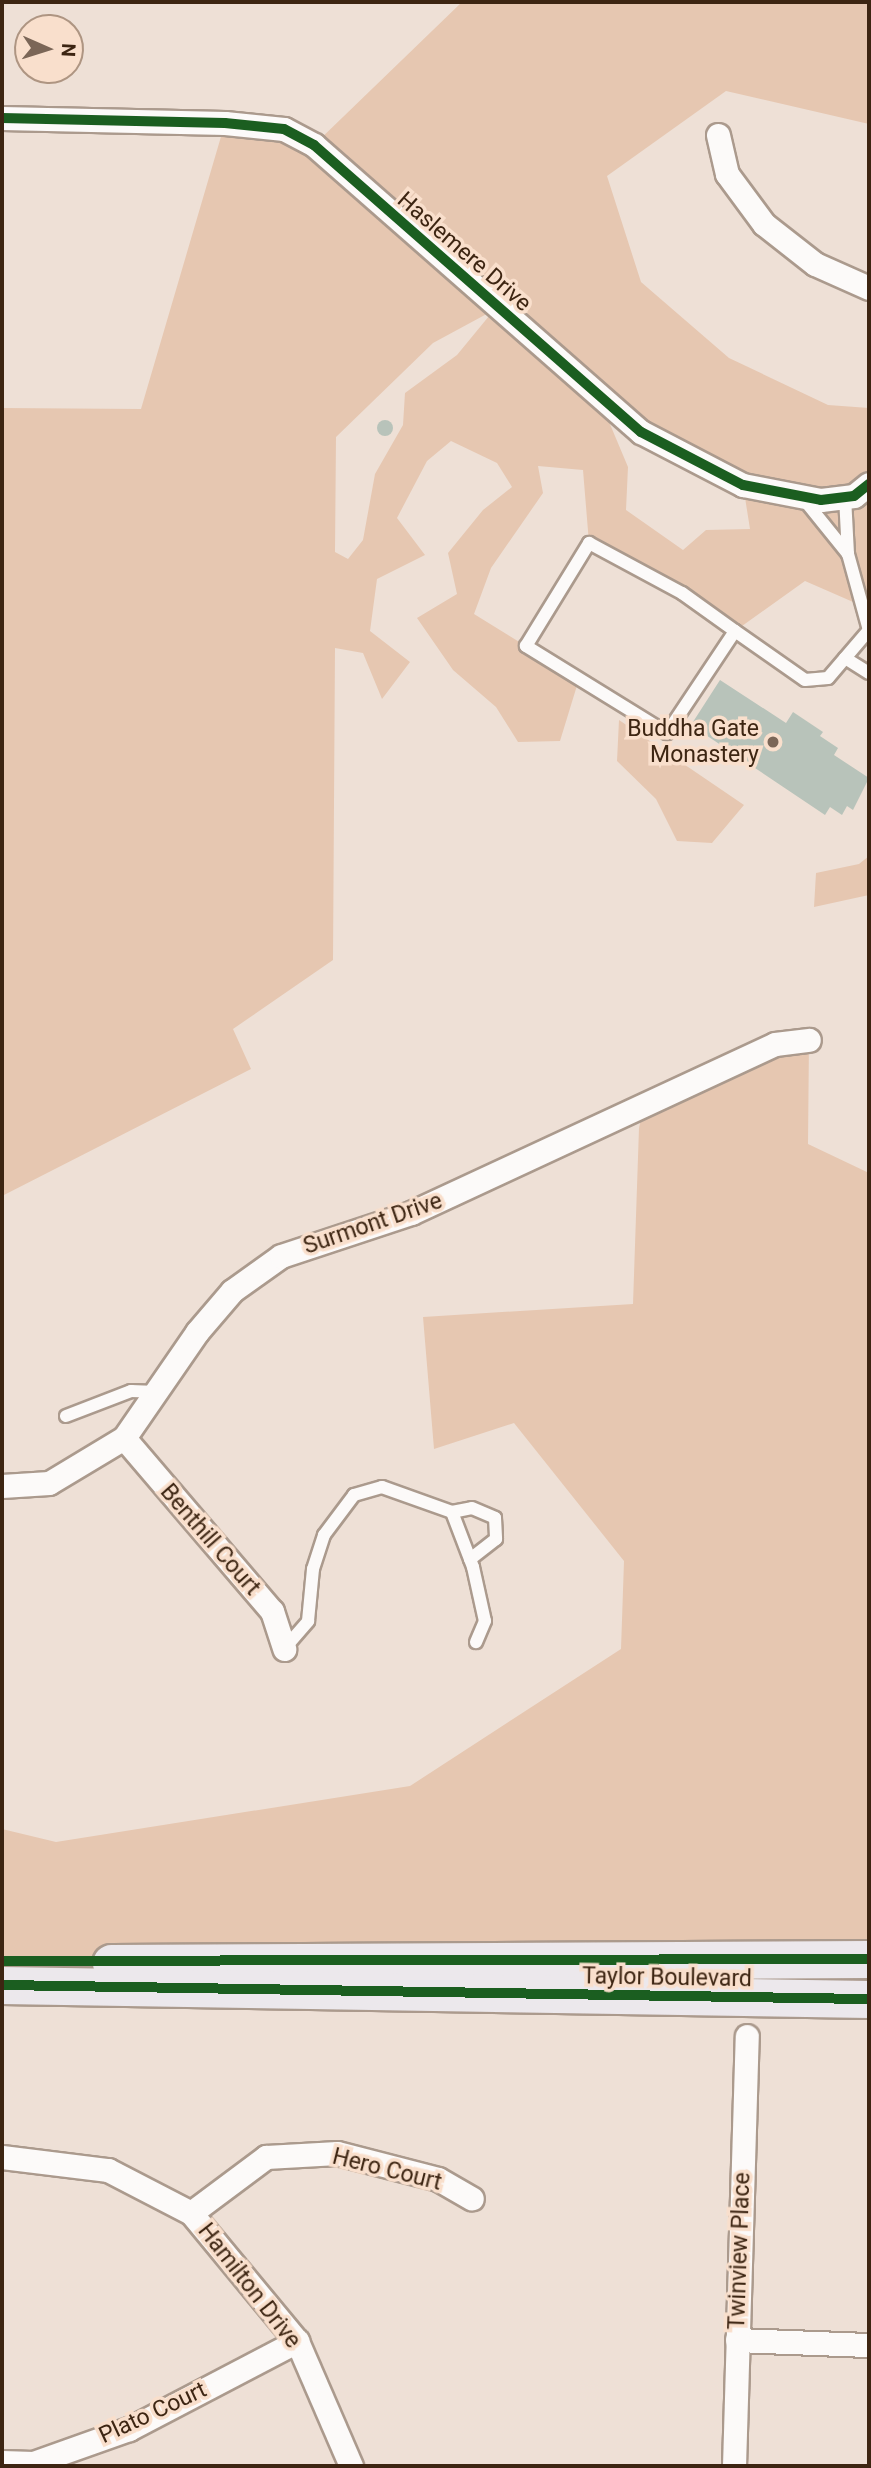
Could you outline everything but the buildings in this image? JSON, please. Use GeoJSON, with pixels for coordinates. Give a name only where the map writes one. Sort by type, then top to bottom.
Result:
{"type":"FeatureCollection","features":[{"type":"Feature","properties":{"kind":"main road","name":"Taylor Boulevard"},"geometry":{"type":"LineString","coordinates":[[2,1961],[869,1959]]}},
{"type":"Feature","properties":{"kind":"main road","name":"Taylor Boulevard"},"geometry":{"type":"LineString","coordinates":[[2,1985],[869,2000]]}},
{"type":"Feature","properties":{"kind":"street","name":"Haslemere Drive"},"geometry":{"type":"LineString","coordinates":[[2,118],[225,123],[284,129],[314,145],[419,242],[641,432],[743,485],[821,500],[845,497],[869,484]]}},
{"type":"Feature","properties":{"kind":"street"},"geometry":{"type":"LineString","coordinates":[[718,135],[727,174],[764,224],[815,264],[869,288]]}},
{"type":"Feature","properties":{"kind":"street","name":"Surmont Drive"},"geometry":{"type":"LineString","coordinates":[[2,1486],[49,1483],[124,1438],[232,1291],[281,1256],[422,1208],[775,1044],[809,1040]]}},
{"type":"Feature","properties":{"kind":"street","name":"Benthill Court"},"geometry":{"type":"LineString","coordinates":[[124,1438],[272,1612],[284,1648]]}},
{"type":"Feature","properties":{"kind":"street","name":"Twinview Place"},"geometry":{"type":"LineString","coordinates":[[734,2466],[747,2036]]}},
{"type":"Feature","properties":{"kind":"street","name":"Hero Court"},"geometry":{"type":"LineString","coordinates":[[191,2213],[265,2157],[337,2153],[438,2179],[472,2199]]}},
{"type":"Feature","properties":{"kind":"street","name":"Hamilton Drive"},"geometry":{"type":"LineString","coordinates":[[2,2157],[108,2170],[191,2213],[297,2341],[351,2466]]}},
{"type":"Feature","properties":{"kind":"street"},"geometry":{"type":"LineString","coordinates":[[737,2340],[869,2346]]}},
{"type":"Feature","properties":{"kind":"street","name":"Plato Court"},"geometry":{"type":"LineString","coordinates":[[2,2462],[33,2463],[129,2429],[297,2341]]}},
{"type":"Feature","properties":{"kind":"lane"},"geometry":{"type":"LineString","coordinates":[[802,497],[848,554]]}},
{"type":"Feature","properties":{"kind":"lane"},"geometry":{"type":"LineString","coordinates":[[735,631],[667,733],[526,646],[589,544],[682,593],[805,680],[828,678],[869,630],[848,554],[845,497]]}},
{"type":"Feature","properties":{"kind":"lane"},"geometry":{"type":"LineString","coordinates":[[845,657],[869,673]]}},
{"type":"Feature","properties":{"kind":"lane"},"geometry":{"type":"LineString","coordinates":[[65,1416],[131,1391],[156,1392]]}},
{"type":"Feature","properties":{"kind":"lane"},"geometry":{"type":"LineString","coordinates":[[284,1648],[307,1621],[313,1569],[324,1535],[354,1495],[382,1487],[452,1512],[472,1508],[495,1518],[496,1539],[483,1554],[470,1559]]}},
{"type":"Feature","properties":{"kind":"lane"},"geometry":{"type":"LineString","coordinates":[[452,1512],[470,1559],[485,1620],[476,1642]]}},
{"type":"Feature","properties":{"kind":"shaded area"},"geometry":{"type":"Polygon","coordinates":[[[462,2],[869,2],[869,124],[726,91],[607,176],[641,282],[729,358],[828,405],[869,408],[869,587],[860,605],[805,581],[735,631],[589,543],[583,470],[538,466],[543,493],[491,568],[474,614],[579,679],[560,741],[518,742],[496,707],[453,670],[417,618],[457,594],[448,553],[483,510],[512,487],[497,463],[451,441],[427,461],[397,518],[425,555],[377,579],[370,631],[410,662],[382,699],[363,653],[335,648],[333,960],[233,1029],[251,1069],[2,1196],[2,408],[141,409],[225,123],[314,145],[462,2]],[[494,310],[433,343],[336,437],[335,552],[348,559],[363,540],[375,474],[403,425],[405,393],[457,355],[494,310]],[[599,398],[628,467],[626,510],[683,550],[706,530],[750,529],[743,485],[599,398]]]}},
{"type":"Feature","properties":{"kind":"shaded area"},"geometry":{"type":"Polygon","coordinates":[[[619,720],[744,805],[712,843],[677,841],[656,799],[617,761],[619,720]]]}},
{"type":"Feature","properties":{"kind":"shaded area"},"geometry":{"type":"Polygon","coordinates":[[[869,856],[869,895],[814,907],[816,873],[859,864],[869,856]]]}},
{"type":"Feature","properties":{"kind":"shaded area"},"geometry":{"type":"Polygon","coordinates":[[[809,1040],[808,1144],[869,1173],[869,1959],[2,1961],[2,1829],[56,1842],[410,1786],[621,1649],[624,1561],[514,1423],[434,1449],[423,1317],[633,1304],[639,1128],[644,1106],[809,1040]]]}},
{"type":"Feature","properties":{"kind":"cycle path"},"geometry":{"type":"LineString","coordinates":[[2,118],[225,123],[284,129],[314,145],[641,432],[743,485],[821,500],[854,496],[869,484]]}},
{"type":"Feature","properties":{"kind":"cycle path"},"geometry":{"type":"LineString","coordinates":[[2,1961],[869,1959]]}},
{"type":"Feature","properties":{"kind":"cycle path"},"geometry":{"type":"LineString","coordinates":[[2,1985],[869,1999]]}},
{"type":"Feature","properties":{"kind":"place","name":"Buddha Gate Monastery"},"geometry":{"type":"Point","coordinates":[773,742]}}]}
